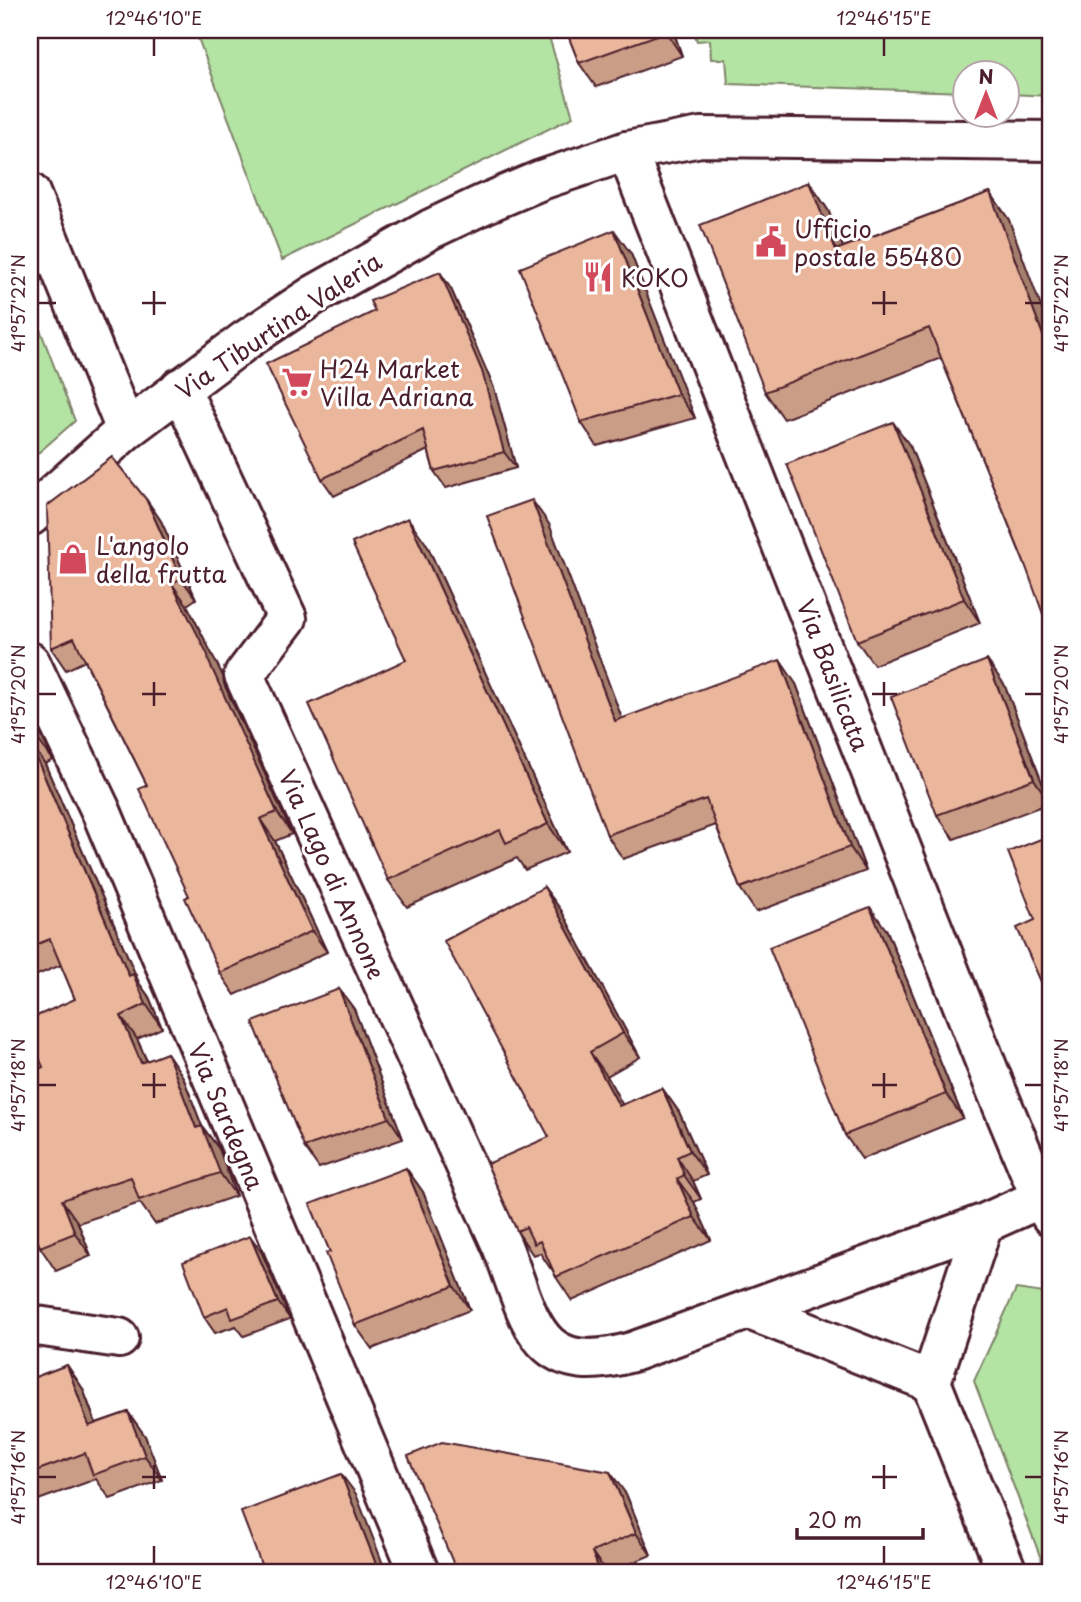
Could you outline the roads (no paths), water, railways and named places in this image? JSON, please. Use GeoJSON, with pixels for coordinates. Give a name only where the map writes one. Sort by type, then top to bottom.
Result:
{"type":"FeatureCollection","features":[{"type":"Feature","properties":{"kind":"street","name":"Via Tiburtina Valeria"},"geometry":{"type":"LineString","coordinates":[[30,516],[126,430],[180,388],[302,303],[376,258],[484,204],[541,180],[627,151],[712,136],[1051,141]]}},
{"type":"Feature","properties":{"kind":"street","name":"Via Basilicata"},"geometry":{"type":"LineString","coordinates":[[627,151],[992,1079],[1046,1207]]}},
{"type":"Feature","properties":{"kind":"street"},"geometry":{"type":"LineString","coordinates":[[30,193],[126,430]]}},
{"type":"Feature","properties":{"kind":"street","name":"Via Lago di Annone"},"geometry":{"type":"LineString","coordinates":[[180,388],[287,618],[244,675],[502,1246],[538,1334],[557,1352],[586,1360],[619,1356],[750,1310]]}},
{"type":"Feature","properties":{"kind":"street","name":"Via Sardegna"},"geometry":{"type":"LineString","coordinates":[[30,662],[97,801],[419,1572]]}},
{"type":"Feature","properties":{"kind":"street"},"geometry":{"type":"LineString","coordinates":[[750,1310],[983,1224],[1046,1207]]}},
{"type":"Feature","properties":{"kind":"street"},"geometry":{"type":"LineString","coordinates":[[983,1224],[931,1382],[1007,1572]]}},
{"type":"Feature","properties":{"kind":"street"},"geometry":{"type":"LineString","coordinates":[[750,1310],[931,1382]]}},
{"type":"Feature","properties":{"kind":"street"},"geometry":{"type":"LineString","coordinates":[[30,1325],[119,1338]]}},
{"type":"Feature","properties":{"kind":"place","name":"Ufficio postale 55480"},"geometry":{"type":"Point","coordinates":[771,242]}},
{"type":"Feature","properties":{"kind":"place","name":"KOKO"},"geometry":{"type":"Point","coordinates":[598,277]}},
{"type":"Feature","properties":{"kind":"place","name":"H24 Market Villa Adriana"},"geometry":{"type":"Point","coordinates":[297,382]}},
{"type":"Feature","properties":{"kind":"place","name":"L'angolo della frutta"},"geometry":{"type":"Point","coordinates":[73,559]}}]}
